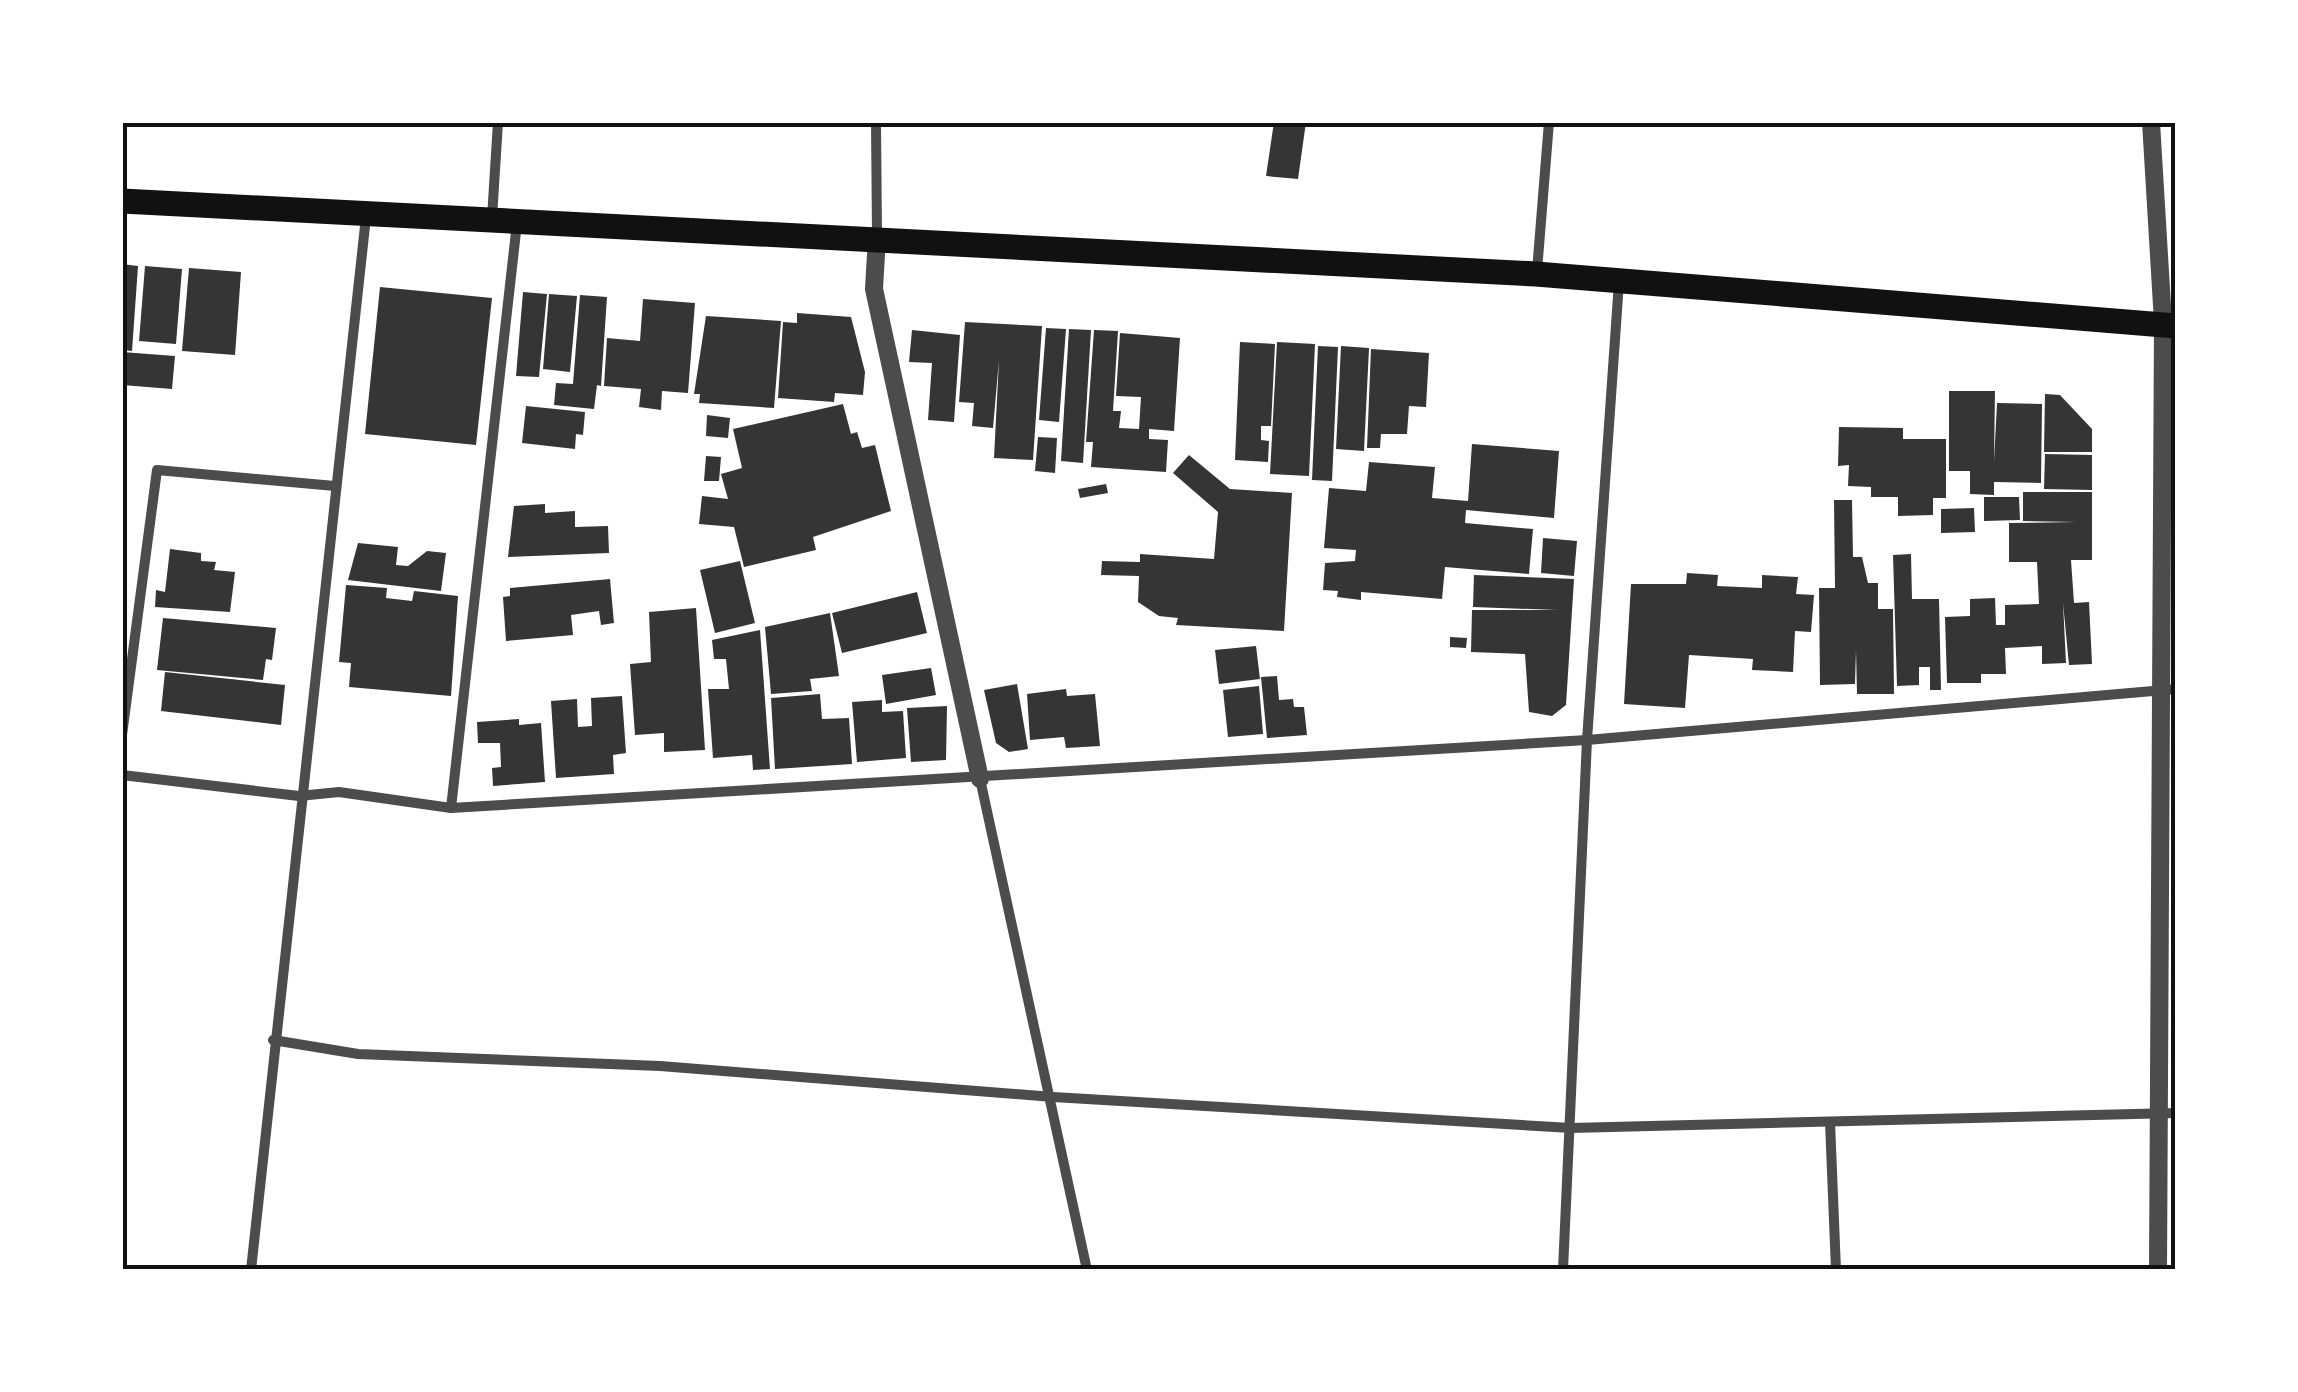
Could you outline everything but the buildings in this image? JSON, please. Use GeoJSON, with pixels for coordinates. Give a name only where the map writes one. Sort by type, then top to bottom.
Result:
{"type":"FeatureCollection","features":[{"type":"Feature","properties":{"kind":"main road"},"geometry":{"type":"LineString","coordinates":[[122,202],[877,237],[1536,274],[2169,324]]}},
{"type":"Feature","properties":{"kind":"street"},"geometry":{"type":"LineString","coordinates":[[451,808],[505,219],[498,122]]}},
{"type":"Feature","properties":{"kind":"street"},"geometry":{"type":"LineString","coordinates":[[876,122],[874,289],[1087,1270]]}},
{"type":"Feature","properties":{"kind":"street"},"geometry":{"type":"LineString","coordinates":[[1536,274],[1549,122]]}},
{"type":"Feature","properties":{"kind":"street"},"geometry":{"type":"LineString","coordinates":[[2151,122],[2169,324],[2168,1113],[2158,1270]]}},
{"type":"Feature","properties":{"kind":"street"},"geometry":{"type":"LineString","coordinates":[[251,1270],[299,796],[366,211]]}},
{"type":"Feature","properties":{"kind":"street"},"geometry":{"type":"LineString","coordinates":[[1564,1270],[1588,740],[1619,281]]}},
{"type":"Feature","properties":{"kind":"street"},"geometry":{"type":"LineString","coordinates":[[122,735],[157,470],[334,486]]}},
{"type":"Feature","properties":{"kind":"street"},"geometry":{"type":"LineString","coordinates":[[122,775],[299,796],[339,792],[451,808],[1588,740],[2169,690]]}},
{"type":"Feature","properties":{"kind":"street"},"geometry":{"type":"LineString","coordinates":[[274,1040],[358,1054],[660,1066],[1052,1097],[1571,1128],[2168,1113]]}},
{"type":"Feature","properties":{"kind":"street"},"geometry":{"type":"LineString","coordinates":[[1830,1122],[1836,1270]]}}]}
